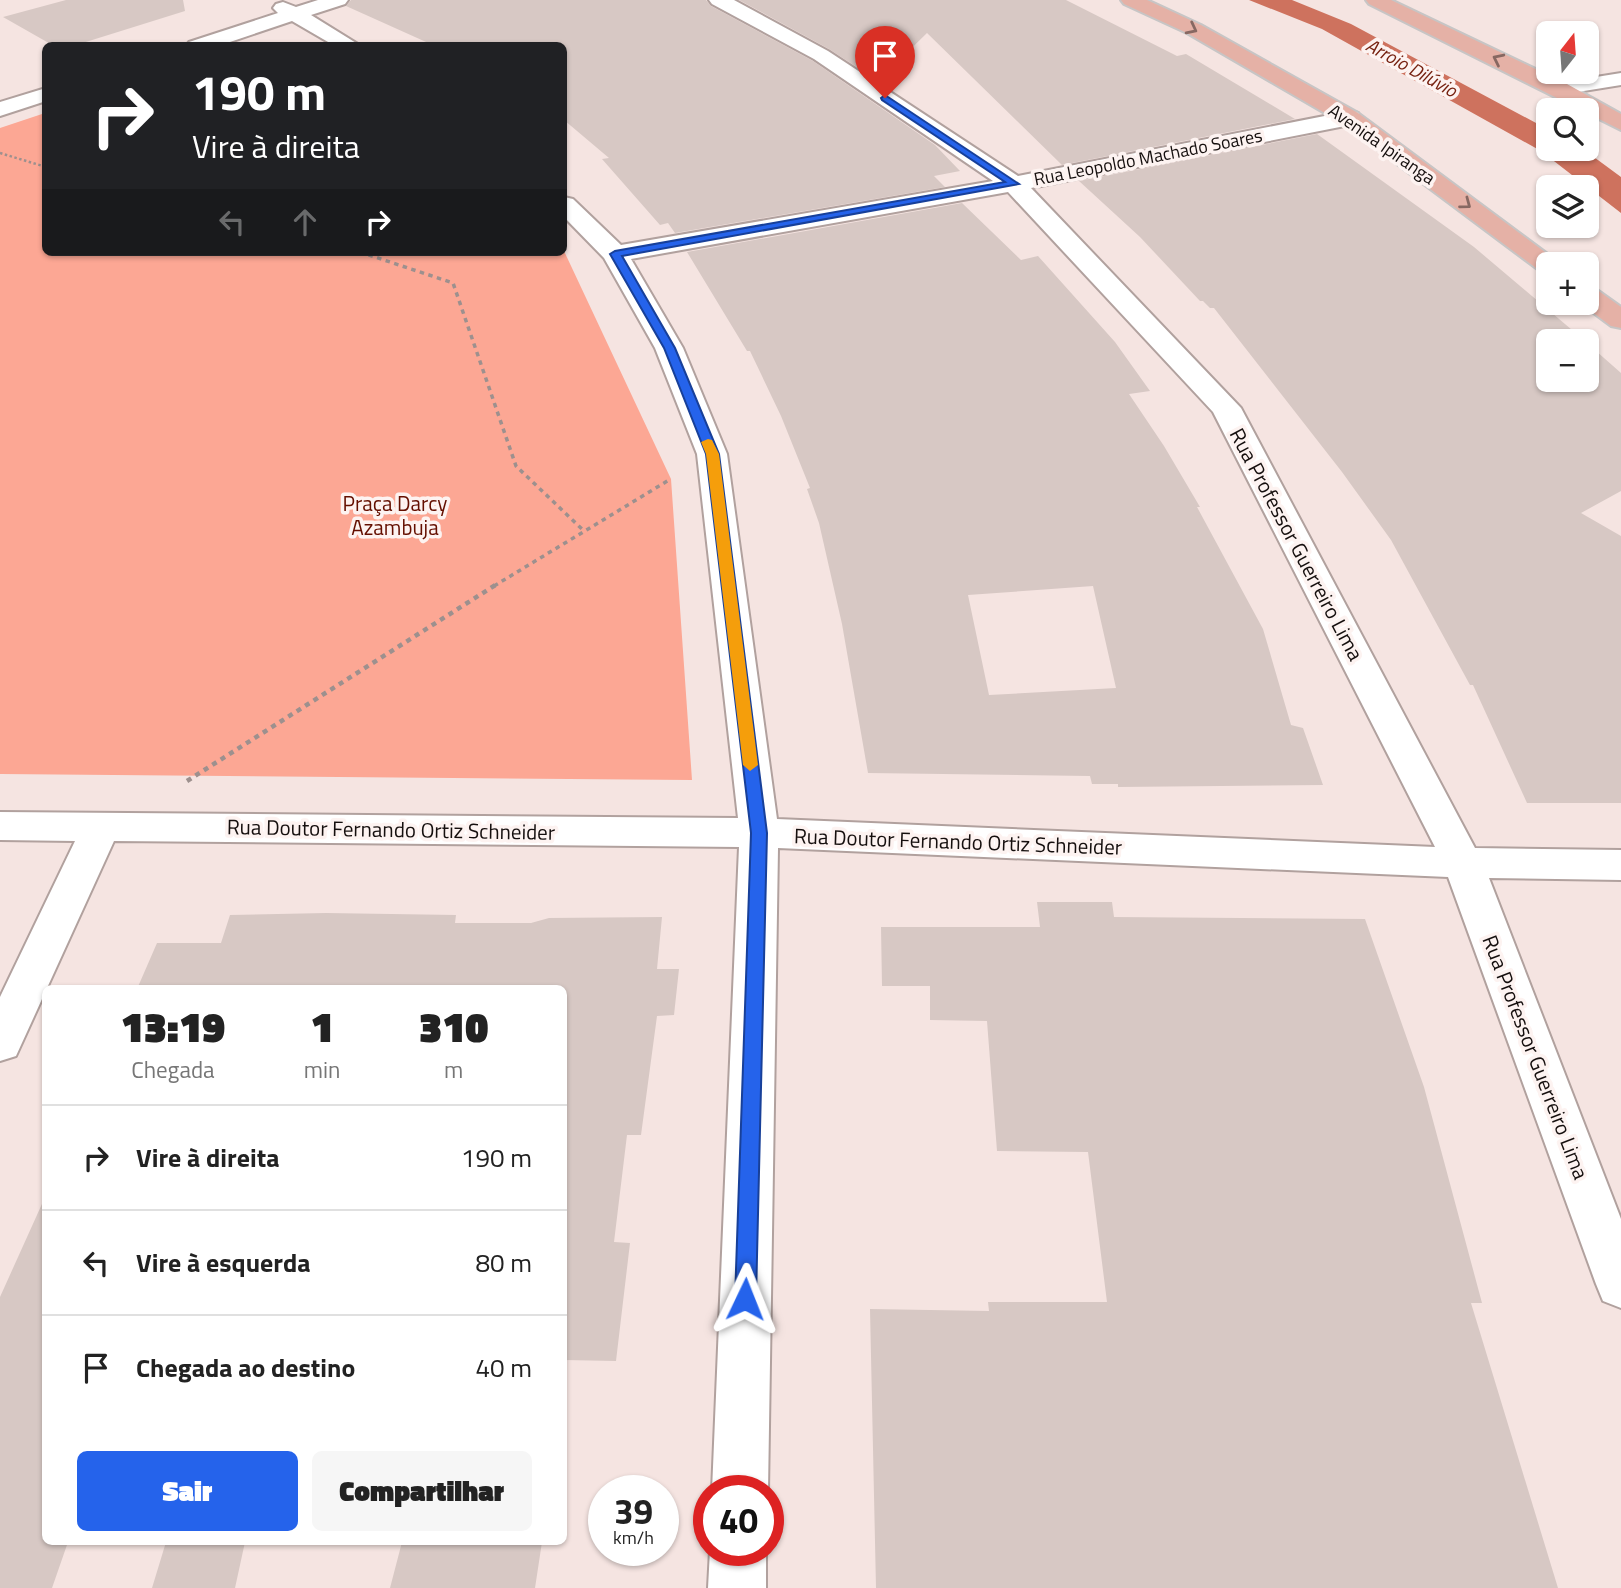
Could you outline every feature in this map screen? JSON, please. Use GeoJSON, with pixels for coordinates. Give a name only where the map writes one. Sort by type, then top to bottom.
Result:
{"type":"FeatureCollection","features":[{"type":"Feature","properties":{"kind":"main road","name":"Avenida Ipiranga"},"geometry":{"type":"LineString","coordinates":[[1130,0],[1194,29],[1350,118],[1536,256]]}},
{"type":"Feature","properties":{"kind":"main road"},"geometry":{"type":"LineString","coordinates":[[1376,0],[1559,89],[1621,123]]}},
{"type":"Feature","properties":{"kind":"main road"},"geometry":{"type":"LineString","coordinates":[[1599,304],[1621,320]]}},
{"type":"Feature","properties":{"kind":"street"},"geometry":{"type":"LineString","coordinates":[[265,0],[296,13],[344,42]]}},
{"type":"Feature","properties":{"kind":"street"},"geometry":{"type":"LineString","coordinates":[[208,42],[338,0]]}},
{"type":"Feature","properties":{"kind":"street","name":"Rua Professor Guerreiro Lima"},"geometry":{"type":"LineString","coordinates":[[719,0],[821,55],[1014,184],[1226,408],[1463,863],[1621,1284]]}},
{"type":"Feature","properties":{"kind":"street"},"geometry":{"type":"LineString","coordinates":[[1559,89],[1621,79]]}},
{"type":"Feature","properties":{"kind":"street"},"geometry":{"type":"LineString","coordinates":[[0,109],[42,95]]}},
{"type":"Feature","properties":{"kind":"street","name":"Rua Leopoldo Machado Soares"},"geometry":{"type":"LineString","coordinates":[[615,254],[1014,184],[1350,118]]}},
{"type":"Feature","properties":{"kind":"street"},"geometry":{"type":"LineString","coordinates":[[567,207],[615,254],[669,348],[712,454],[759,833],[740,1475]]}},
{"type":"Feature","properties":{"kind":"street","name":"Rua Doutor Fernando Ortiz Schneider"},"geometry":{"type":"LineString","coordinates":[[0,826],[759,833],[1463,863],[1621,865]]}},
{"type":"Feature","properties":{"kind":"street"},"geometry":{"type":"LineString","coordinates":[[0,1043],[102,827]]}},
{"type":"Feature","properties":{"kind":"street"},"geometry":{"type":"LineString","coordinates":[[737,1588],[738,1566]]}},
{"type":"Feature","properties":{"kind":"path"},"geometry":{"type":"LineString","coordinates":[[0,153],[42,166]]}},
{"type":"Feature","properties":{"kind":"path"},"geometry":{"type":"LineString","coordinates":[[371,256],[453,283],[516,466],[584,531]]}},
{"type":"Feature","properties":{"kind":"path"},"geometry":{"type":"LineString","coordinates":[[186,782],[428,625],[674,477]]}},
{"type":"Feature","properties":{"kind":"green space","name":"Praça Darcy Azambuja"},"geometry":{"type":"Polygon","coordinates":[[[42,114],[42,256],[566,256],[671,479],[692,780],[0,774],[0,128],[42,114]]]}},
{"type":"Feature","properties":{"kind":"water","name":"Arroio Dilúvio"},"geometry":{"type":"Polygon","coordinates":[[[1249,0],[1292,0],[1351,24],[1536,123],[1536,148],[1322,29],[1249,0]]]}},
{"type":"Feature","properties":{"kind":"water","name":"Arroio Dilúvio"},"geometry":{"type":"Polygon","coordinates":[[[1554,161],[1599,161],[1621,177],[1621,213],[1599,196],[1599,175],[1572,175],[1554,161]]]}},
{"type":"Feature","properties":{"kind":"building"},"geometry":{"type":"Polygon","coordinates":[[[66,0],[183,0],[185,11],[86,42],[47,42],[3,17],[66,0]]]}},
{"type":"Feature","properties":{"kind":"building"},"geometry":{"type":"Polygon","coordinates":[[[351,0],[706,0],[711,6],[813,61],[935,145],[960,171],[934,176],[945,187],[675,233],[668,223],[660,225],[602,159],[609,158],[567,123],[567,42],[426,42],[346,6],[351,0]]]}},
{"type":"Feature","properties":{"kind":"building"},"geometry":{"type":"Polygon","coordinates":[[[739,0],[1066,0],[1177,56],[1186,54],[1295,119],[1062,165],[927,33],[878,81],[829,49],[739,0]]]}},
{"type":"Feature","properties":{"kind":"building"},"geometry":{"type":"Polygon","coordinates":[[[1317,134],[1474,247],[1536,300],[1536,315],[1554,315],[1571,329],[1536,329],[1536,392],[1599,392],[1599,354],[1621,373],[1621,491],[1581,513],[1621,536],[1621,803],[1527,803],[1473,685],[1470,685],[1391,540],[1342,472],[1214,308],[1200,301],[1140,237],[1079,181],[1317,134]]]}},
{"type":"Feature","properties":{"kind":"building"},"geometry":{"type":"Polygon","coordinates":[[[962,203],[1021,260],[1038,256],[1115,342],[1150,391],[1129,394],[1200,507],[1197,507],[1263,629],[1291,725],[1303,728],[1323,785],[1118,787],[1118,784],[1092,784],[1090,776],[868,773],[842,624],[819,523],[807,489],[810,488],[781,416],[750,351],[747,351],[687,252],[962,203]],[[1093,586],[968,595],[989,695],[1116,688],[1093,586]]]}},
{"type":"Feature","properties":{"kind":"building"},"geometry":{"type":"Polygon","coordinates":[[[1037,902],[1112,902],[1114,917],[1365,919],[1424,1087],[1482,1303],[1471,1303],[1558,1588],[876,1588],[870,1309],[989,1311],[988,1302],[1107,1302],[1088,1152],[997,1151],[987,1021],[930,1020],[930,986],[882,986],[881,927],[1040,927],[1037,902]]]}},
{"type":"Feature","properties":{"kind":"building"},"geometry":{"type":"Polygon","coordinates":[[[230,915],[456,915],[455,923],[531,923],[549,918],[662,917],[657,969],[679,969],[674,1015],[657,1016],[641,1135],[627,1135],[614,1242],[630,1243],[616,1361],[567,1360],[567,985],[139,985],[157,943],[221,943],[230,915]]]}},
{"type":"Feature","properties":{"kind":"building"},"geometry":{"type":"Polygon","coordinates":[[[42,1204],[42,1545],[67,1545],[52,1588],[0,1588],[0,1297],[42,1204]]]}},
{"type":"Feature","properties":{"kind":"building"},"geometry":{"type":"Polygon","coordinates":[[[165,1545],[244,1545],[235,1588],[152,1588],[165,1545]]]}},
{"type":"Feature","properties":{"kind":"building"},"geometry":{"type":"Polygon","coordinates":[[[401,1545],[542,1545],[535,1588],[390,1588],[401,1545]]]}},
{"type":"Feature","properties":{"kind":"slow traffic"},"geometry":{"type":"LineString","coordinates":[[708,442],[712,454],[750,765]]}},
{"type":"Feature","properties":{"kind":"route"},"geometry":{"type":"LineString","coordinates":[[745,1299],[759,833],[712,454],[669,348],[615,254],[1014,184],[885,98]]}}]}
